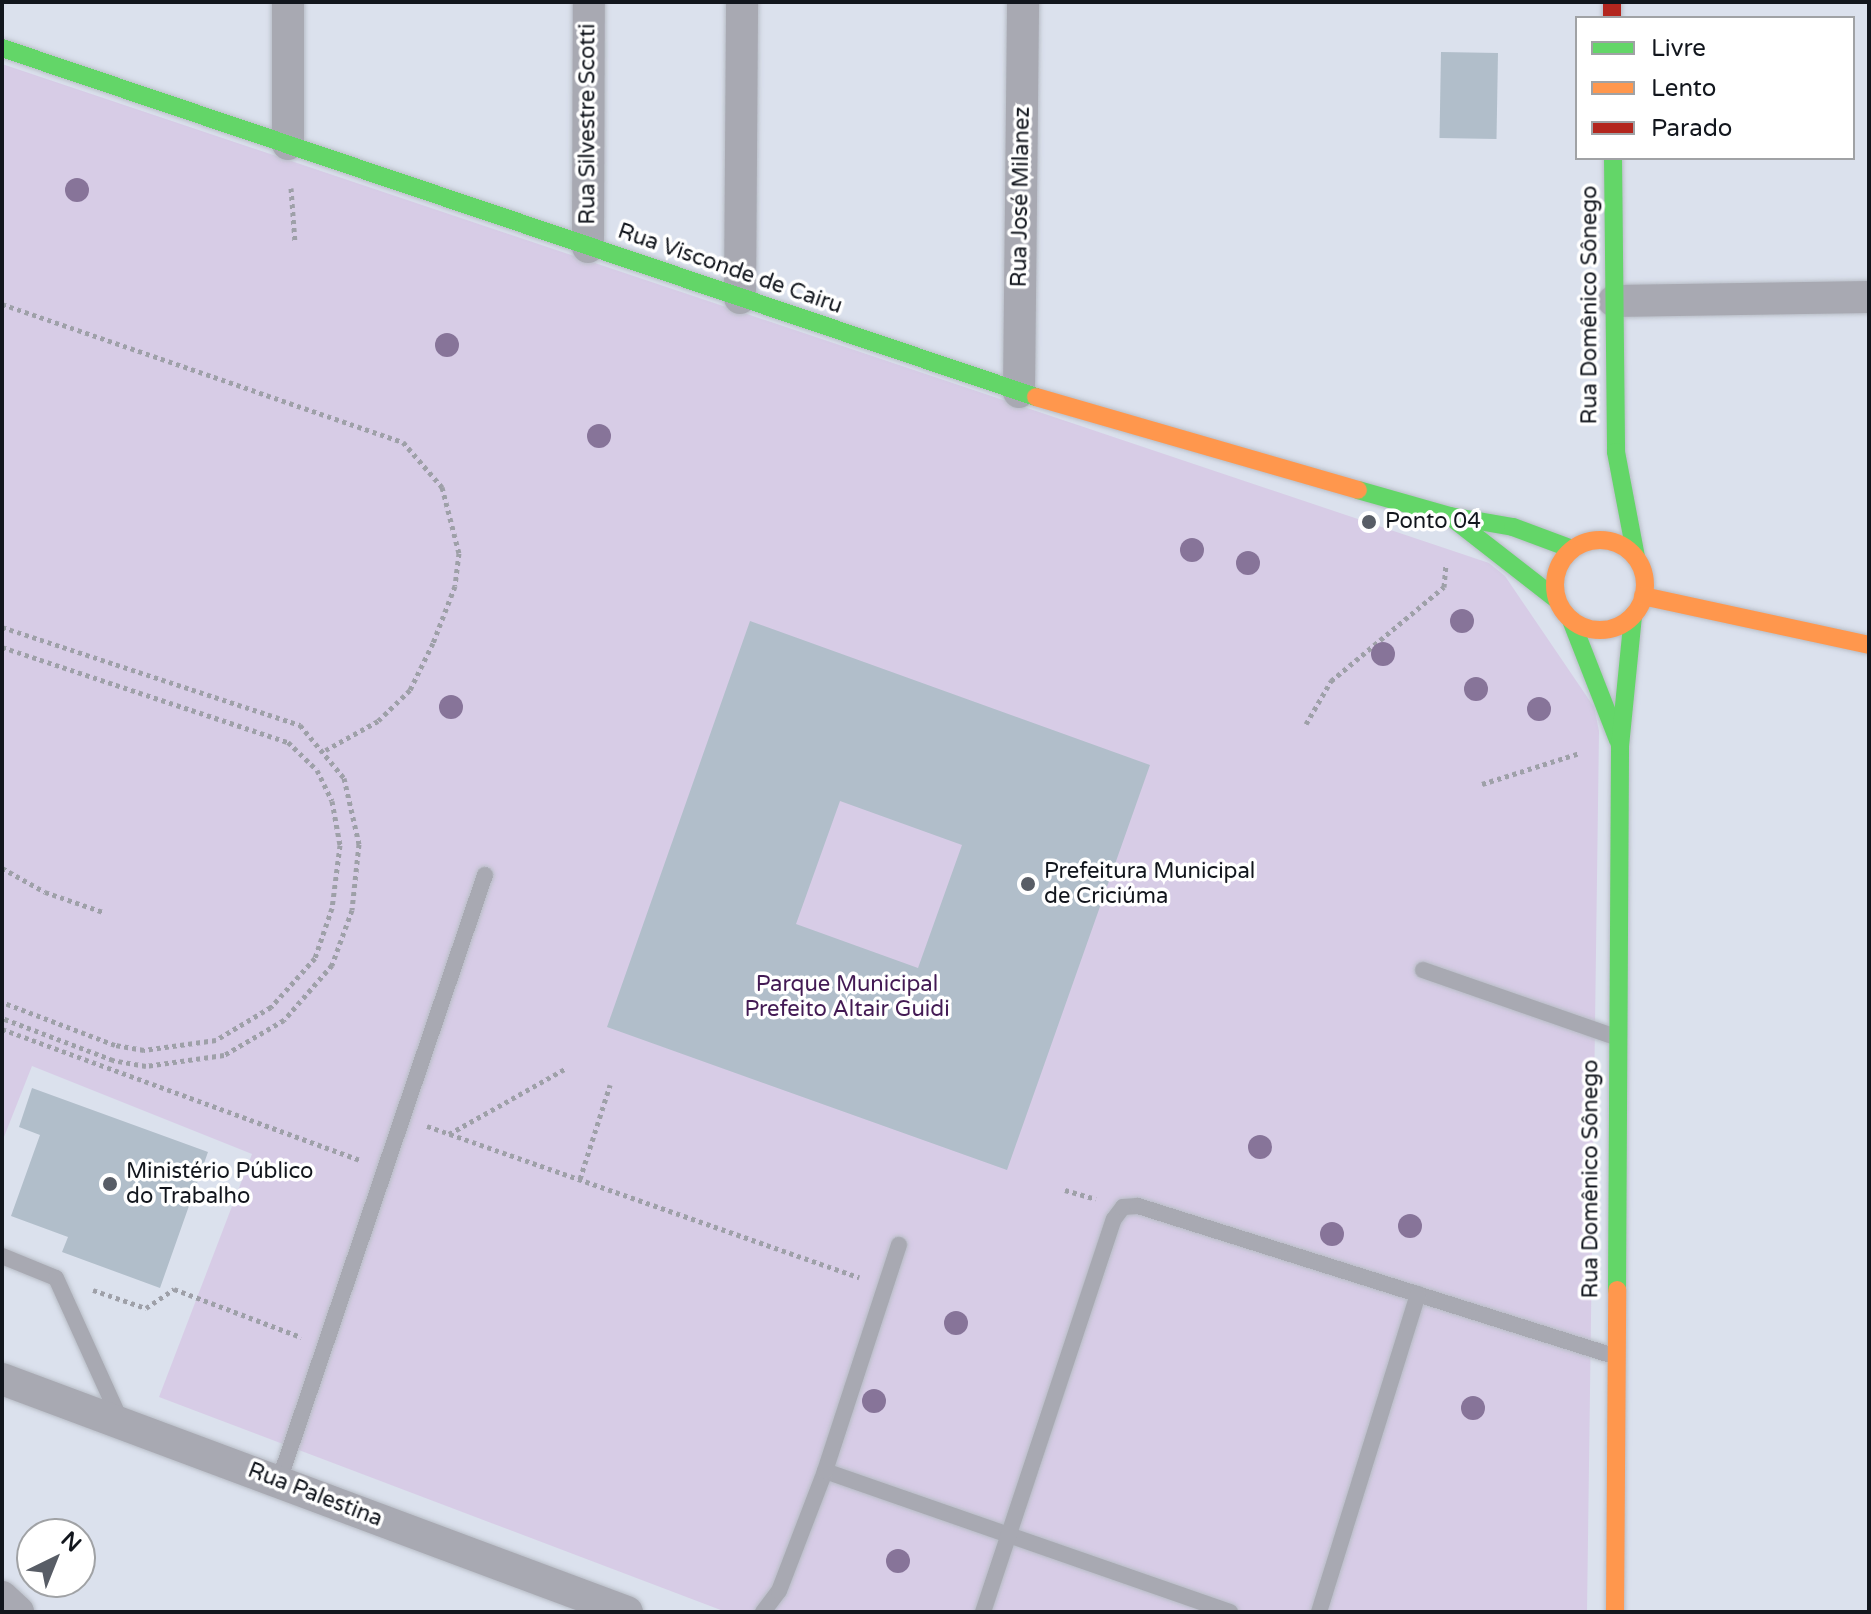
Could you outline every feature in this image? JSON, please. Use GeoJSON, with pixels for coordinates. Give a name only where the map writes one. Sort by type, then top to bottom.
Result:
{"type":"FeatureCollection","features":[{"type":"Feature","properties":{"kind":"street"},"geometry":{"type":"LineString","coordinates":[[288,2],[288,144]]}},
{"type":"Feature","properties":{"kind":"street","name":"Rua Silvestre Scotti"},"geometry":{"type":"LineString","coordinates":[[588,247],[589,2]]}},
{"type":"Feature","properties":{"kind":"street"},"geometry":{"type":"LineString","coordinates":[[740,298],[742,2]]}},
{"type":"Feature","properties":{"kind":"street","name":"Rua José Milanez"},"geometry":{"type":"LineString","coordinates":[[1019,392],[1023,2]]}},
{"type":"Feature","properties":{"kind":"street","name":"Rua Visconde de Cairu"},"geometry":{"type":"LineString","coordinates":[[2,48],[1019,392],[1450,516],[1513,527],[1575,547]]}},
{"type":"Feature","properties":{"kind":"street","name":"Rua Domênico Sônego"},"geometry":{"type":"LineString","coordinates":[[1613,160],[1616,452],[1636,557]]}},
{"type":"Feature","properties":{"kind":"street"},"geometry":{"type":"LineString","coordinates":[[1614,301],[1869,297]]}},
{"type":"Feature","properties":{"kind":"street","name":"Rua Domênico Sônego"},"geometry":{"type":"LineString","coordinates":[[1600,491],[1616,452]]}},
{"type":"Feature","properties":{"kind":"street","name":"Rua Visconde de Cairu"},"geometry":{"type":"LineString","coordinates":[[1450,516],[1556,599]]}},
{"type":"Feature","properties":{"kind":"street"},"geometry":{"type":"LineString","coordinates":[[1575,547],[1610,540],[1636,557],[1644,576],[1643,596],[1633,616],[1610,629],[1571,620],[1556,599],[1556,571],[1575,547],[1589,518]]}},
{"type":"Feature","properties":{"kind":"street"},"geometry":{"type":"LineString","coordinates":[[1643,596],[1869,645]]}},
{"type":"Feature","properties":{"kind":"street","name":"Rua Domênico Sônego"},"geometry":{"type":"LineString","coordinates":[[1615,1612],[1615,1037],[1620,746],[1633,616]]}},
{"type":"Feature","properties":{"kind":"street","name":"Rua Domênico Sônego"},"geometry":{"type":"LineString","coordinates":[[1571,620],[1620,746]]}},
{"type":"Feature","properties":{"kind":"street","name":"Rua Palestina"},"geometry":{"type":"LineString","coordinates":[[2,1379],[627,1612]]}},
{"type":"Feature","properties":{"kind":"street"},"geometry":{"type":"LineString","coordinates":[[2,1597],[18,1612]]}},
{"type":"Feature","properties":{"kind":"lane"},"geometry":{"type":"LineString","coordinates":[[279,1481],[485,875]]}},
{"type":"Feature","properties":{"kind":"lane"},"geometry":{"type":"LineString","coordinates":[[1423,970],[1615,1037]]}},
{"type":"Feature","properties":{"kind":"lane"},"geometry":{"type":"LineString","coordinates":[[983,1612],[1114,1219],[1123,1207],[1138,1206],[1615,1357]]}},
{"type":"Feature","properties":{"kind":"lane"},"geometry":{"type":"LineString","coordinates":[[763,1612],[779,1591],[825,1471],[899,1245]]}},
{"type":"Feature","properties":{"kind":"lane"},"geometry":{"type":"LineString","coordinates":[[2,1256],[56,1278],[122,1422]]}},
{"type":"Feature","properties":{"kind":"lane"},"geometry":{"type":"LineString","coordinates":[[1319,1612],[1418,1294]]}},
{"type":"Feature","properties":{"kind":"lane"},"geometry":{"type":"LineString","coordinates":[[825,1471],[1008,1538],[1230,1612]]}},
{"type":"Feature","properties":{"kind":"path"},"geometry":{"type":"LineString","coordinates":[[2,304],[403,442],[442,487],[459,553],[455,586],[433,643],[410,690],[378,721],[326,750]]}},
{"type":"Feature","properties":{"kind":"path"},"geometry":{"type":"LineString","coordinates":[[1306,724],[1331,681],[1444,587],[1450,516]]}},
{"type":"Feature","properties":{"kind":"path"},"geometry":{"type":"LineString","coordinates":[[2,627],[300,725],[326,750],[344,778],[354,809],[359,844],[352,910],[332,965],[284,1020],[224,1055],[146,1066],[113,1060],[2,1018]]}},
{"type":"Feature","properties":{"kind":"path"},"geometry":{"type":"LineString","coordinates":[[2,647],[288,742],[317,770],[332,801],[340,845],[332,908],[315,958],[271,1007],[216,1040],[144,1050],[115,1045],[2,1002]]}},
{"type":"Feature","properties":{"kind":"path"},"geometry":{"type":"LineString","coordinates":[[1482,784],[1576,754],[1620,746]]}},
{"type":"Feature","properties":{"kind":"path"},"geometry":{"type":"LineString","coordinates":[[2,868],[45,892],[103,912]]}},
{"type":"Feature","properties":{"kind":"path"},"geometry":{"type":"LineString","coordinates":[[2,1029],[386,1170]]}},
{"type":"Feature","properties":{"kind":"path"},"geometry":{"type":"LineString","coordinates":[[449,1134],[565,1069]]}},
{"type":"Feature","properties":{"kind":"path"},"geometry":{"type":"LineString","coordinates":[[580,1179],[610,1085]]}},
{"type":"Feature","properties":{"kind":"path"},"geometry":{"type":"LineString","coordinates":[[404,1117],[886,1287]]}},
{"type":"Feature","properties":{"kind":"path"},"geometry":{"type":"LineString","coordinates":[[56,1278],[146,1308],[174,1289],[325,1346]]}},
{"type":"Feature","properties":{"kind":"green space","name":"Parque Municipal Prefeito Altair Guidi"},"geometry":{"type":"Polygon","coordinates":[[[2,64],[1489,563],[1505,576],[1594,707],[1599,731],[1587,1612],[726,1612],[159,1397],[252,1154],[32,1066],[2,1142],[2,64]]]}},
{"type":"Feature","properties":{"kind":"building"},"geometry":{"type":"Polygon","coordinates":[[[1441,52],[1498,53],[1496,139],[1439,138],[1441,52]]]}},
{"type":"Feature","properties":{"kind":"building","name":"Prefeitura Municipal de Criciúma"},"geometry":{"type":"Polygon","coordinates":[[[750,621],[1150,765],[1007,1170],[607,1027],[750,621]],[[840,801],[796,924],[918,968],[962,845],[840,801]]]}},
{"type":"Feature","properties":{"kind":"building","name":"Ministério Público do Trabalho"},"geometry":{"type":"Polygon","coordinates":[[[32,1088],[208,1152],[160,1288],[62,1252],[68,1237],[11,1216],[40,1135],[19,1127],[32,1088]]]}},
{"type":"Feature","properties":{"kind":"traffic: fast"},"geometry":{"type":"LineString","coordinates":[[2,48],[1036,397]]}},
{"type":"Feature","properties":{"kind":"traffic: fast"},"geometry":{"type":"LineString","coordinates":[[1613,160],[1616,452],[1636,557]]}},
{"type":"Feature","properties":{"kind":"traffic: fast"},"geometry":{"type":"LineString","coordinates":[[1358,490],[1450,516],[1513,527],[1572,549]]}},
{"type":"Feature","properties":{"kind":"traffic: fast"},"geometry":{"type":"LineString","coordinates":[[1452,518],[1556,599]]}},
{"type":"Feature","properties":{"kind":"traffic: fast"},"geometry":{"type":"LineString","coordinates":[[1617,1290],[1620,746],[1633,616]]}},
{"type":"Feature","properties":{"kind":"traffic: fast"},"geometry":{"type":"LineString","coordinates":[[1571,620],[1618,740]]}},
{"type":"Feature","properties":{"kind":"traffic: slow"},"geometry":{"type":"LineString","coordinates":[[1036,397],[1358,490]]}},
{"type":"Feature","properties":{"kind":"traffic: slow"},"geometry":{"type":"LineString","coordinates":[[1600,540],[1617,543],[1632,553],[1642,568],[1645,585],[1642,602],[1632,617],[1617,627],[1600,630],[1583,627],[1568,617],[1558,602],[1555,585],[1558,568],[1568,553],[1583,543],[1600,540]]}},
{"type":"Feature","properties":{"kind":"traffic: slow"},"geometry":{"type":"LineString","coordinates":[[1643,596],[1869,645]]}},
{"type":"Feature","properties":{"kind":"traffic: slow"},"geometry":{"type":"LineString","coordinates":[[1615,1612],[1617,1290]]}},
{"type":"Feature","properties":{"kind":"traffic: jam"},"geometry":{"type":"LineString","coordinates":[[1612,2],[1612,16]]}},
{"type":"Feature","properties":{"kind":"place","name":"Ponto 04"},"geometry":{"type":"Point","coordinates":[1369,522]}},
{"type":"Feature","properties":{"kind":"place","name":"Prefeitura Municipal de Criciúma"},"geometry":{"type":"Point","coordinates":[1028,884]}},
{"type":"Feature","properties":{"kind":"place","name":"Ministério Público do Trabalho"},"geometry":{"type":"Point","coordinates":[110,1184]}}]}
